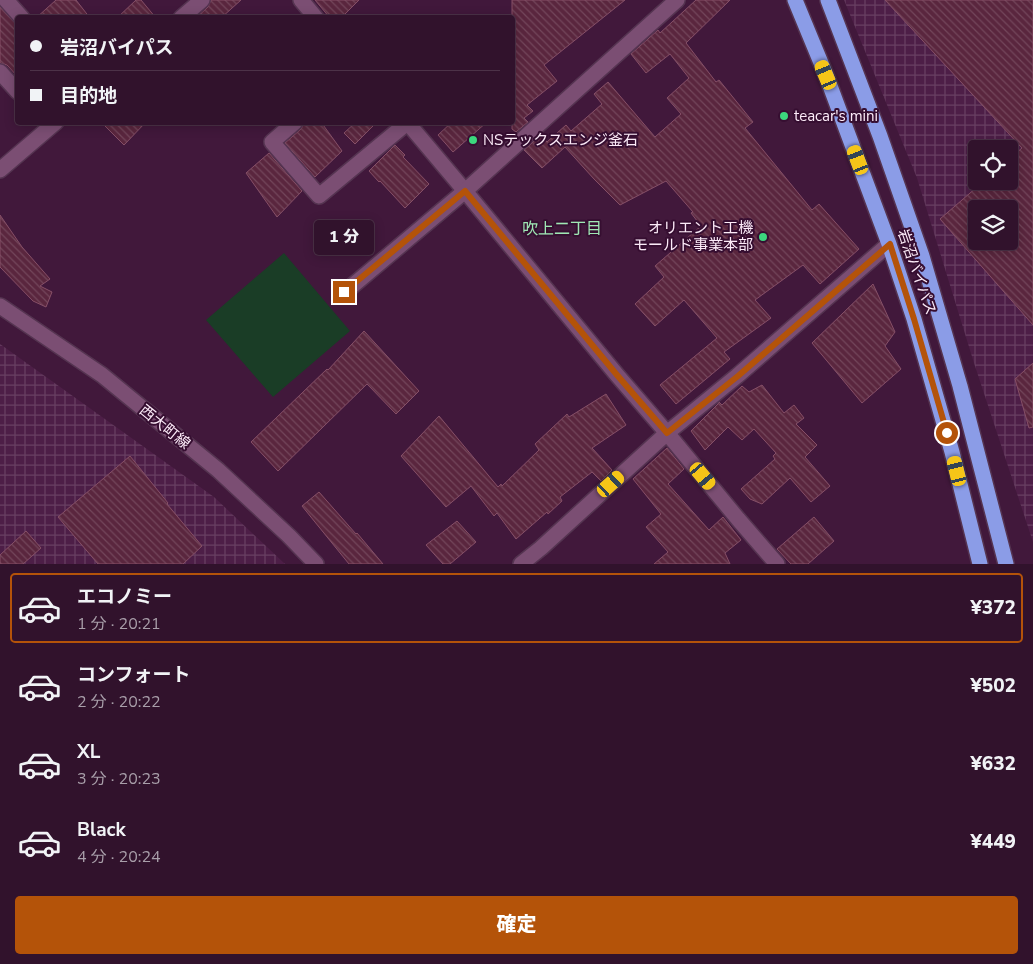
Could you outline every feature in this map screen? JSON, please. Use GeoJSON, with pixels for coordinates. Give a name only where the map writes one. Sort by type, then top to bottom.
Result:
{"type":"FeatureCollection","features":[{"type":"Feature","properties":{"kind":"highway","name":"岩沼バイパス"},"geometry":{"type":"LineString","coordinates":[[795,0],[826,75],[890,244],[936,395],[980,564]]}},
{"type":"Feature","properties":{"kind":"highway","name":"岩沼バイパス"},"geometry":{"type":"LineString","coordinates":[[828,0],[880,136],[922,256],[960,386],[1006,564]]}},
{"type":"Feature","properties":{"kind":"street"},"geometry":{"type":"LineString","coordinates":[[6,0],[19,15]]}},
{"type":"Feature","properties":{"kind":"street"},"geometry":{"type":"LineString","coordinates":[[184,15],[202,0]]}},
{"type":"Feature","properties":{"kind":"street"},"geometry":{"type":"LineString","coordinates":[[301,0],[314,15]]}},
{"type":"Feature","properties":{"kind":"street"},"geometry":{"type":"LineString","coordinates":[[344,292],[465,191],[677,0]]}},
{"type":"Feature","properties":{"kind":"street"},"geometry":{"type":"LineString","coordinates":[[0,72],[15,89]]}},
{"type":"Feature","properties":{"kind":"street"},"geometry":{"type":"LineString","coordinates":[[0,170],[49,125]]}},
{"type":"Feature","properties":{"kind":"street"},"geometry":{"type":"LineString","coordinates":[[292,125],[272,142],[319,196],[405,125]]}},
{"type":"Feature","properties":{"kind":"street"},"geometry":{"type":"LineString","coordinates":[[409,125],[777,564]]}},
{"type":"Feature","properties":{"kind":"street"},"geometry":{"type":"LineString","coordinates":[[521,564],[667,433],[745,369],[890,244]]}},
{"type":"Feature","properties":{"kind":"street","name":"西大町線"},"geometry":{"type":"LineString","coordinates":[[0,306],[102,375],[211,464],[289,536],[316,564]]}},
{"type":"Feature","properties":{"kind":"shaded area"},"geometry":{"type":"Polygon","coordinates":[[[844,0],[1033,0],[1033,542],[974,363],[917,178],[844,0]]]}},
{"type":"Feature","properties":{"kind":"shaded area"},"geometry":{"type":"Polygon","coordinates":[[[0,344],[214,497],[285,564],[0,564],[0,344]]]}},
{"type":"Feature","properties":{"kind":"green space"},"geometry":{"type":"Polygon","coordinates":[[[284,253],[350,331],[273,397],[206,320],[284,253]]]}},
{"type":"Feature","properties":{"kind":"building"},"geometry":{"type":"Polygon","coordinates":[[[56,0],[76,0],[88,15],[39,15],[56,0]]]}},
{"type":"Feature","properties":{"kind":"building"},"geometry":{"type":"Polygon","coordinates":[[[136,0],[141,0],[154,15],[120,15],[136,0]]]}},
{"type":"Feature","properties":{"kind":"building"},"geometry":{"type":"Polygon","coordinates":[[[211,0],[241,0],[224,15],[199,15],[208,7],[211,0]]]}},
{"type":"Feature","properties":{"kind":"building"},"geometry":{"type":"Polygon","coordinates":[[[315,0],[359,0],[344,15],[328,15],[315,0]]]}},
{"type":"Feature","properties":{"kind":"building"},"geometry":{"type":"Polygon","coordinates":[[[512,0],[625,0],[544,65],[557,81],[527,105],[533,111],[524,118],[528,122],[516,132],[512,129],[512,125],[515,125],[515,15],[512,15],[512,0]]]}},
{"type":"Feature","properties":{"kind":"building"},"geometry":{"type":"Polygon","coordinates":[[[696,0],[730,0],[686,43],[716,82],[719,80],[753,122],[745,128],[812,210],[819,204],[859,249],[820,284],[803,265],[755,300],[771,318],[724,352],[730,359],[676,404],[660,385],[717,338],[684,300],[655,326],[635,304],[664,277],[655,266],[701,226],[691,213],[693,212],[666,181],[620,205],[565,147],[542,168],[524,150],[541,135],[547,142],[566,125],[571,131],[602,104],[594,94],[608,82],[655,137],[681,114],[667,98],[689,78],[670,54],[646,73],[631,54],[658,30],[660,33],[696,0]]]}},
{"type":"Feature","properties":{"kind":"building"},"geometry":{"type":"Polygon","coordinates":[[[885,0],[1033,0],[1033,325],[940,219],[974,190],[1018,190],[1018,151],[1022,148],[1018,144],[1018,140],[1015,140],[885,0]]]}},
{"type":"Feature","properties":{"kind":"building"},"geometry":{"type":"Polygon","coordinates":[[[0,7],[15,23],[15,74],[7,65],[0,63],[0,7]]]}},
{"type":"Feature","properties":{"kind":"building"},"geometry":{"type":"Polygon","coordinates":[[[104,125],[143,125],[124,145],[104,125]]]}},
{"type":"Feature","properties":{"kind":"building"},"geometry":{"type":"Polygon","coordinates":[[[303,125],[323,125],[342,151],[315,177],[285,143],[303,125]]]}},
{"type":"Feature","properties":{"kind":"building"},"geometry":{"type":"Polygon","coordinates":[[[353,125],[374,125],[355,144],[344,133],[353,125]]]}},
{"type":"Feature","properties":{"kind":"building"},"geometry":{"type":"Polygon","coordinates":[[[449,125],[484,125],[453,152],[438,135],[449,125]]]}},
{"type":"Feature","properties":{"kind":"building"},"geometry":{"type":"Polygon","coordinates":[[[395,145],[405,155],[403,157],[429,184],[405,208],[369,171],[395,145]]]}},
{"type":"Feature","properties":{"kind":"building"},"geometry":{"type":"Polygon","coordinates":[[[269,153],[302,191],[277,217],[246,173],[269,153]]]}},
{"type":"Feature","properties":{"kind":"building"},"geometry":{"type":"Polygon","coordinates":[[[0,215],[22,247],[50,279],[40,286],[52,292],[46,307],[33,301],[0,267],[0,215]]]}},
{"type":"Feature","properties":{"kind":"building"},"geometry":{"type":"Polygon","coordinates":[[[873,284],[895,332],[885,346],[901,369],[862,403],[812,343],[873,284]]]}},
{"type":"Feature","properties":{"kind":"building"},"geometry":{"type":"Polygon","coordinates":[[[364,331],[419,391],[396,414],[367,384],[278,471],[251,442],[328,370],[364,331]]]}},
{"type":"Feature","properties":{"kind":"building"},"geometry":{"type":"Polygon","coordinates":[[[1033,363],[1033,427],[1029,428],[1015,379],[1033,363]]]}},
{"type":"Feature","properties":{"kind":"building"},"geometry":{"type":"Polygon","coordinates":[[[762,385],[784,413],[794,405],[804,418],[796,424],[817,445],[805,457],[830,486],[811,502],[790,478],[762,504],[750,499],[741,489],[775,459],[773,456],[776,453],[754,429],[742,440],[728,427],[705,450],[691,431],[719,402],[722,405],[742,386],[749,392],[762,385]]]}},
{"type":"Feature","properties":{"kind":"building"},"geometry":{"type":"Polygon","coordinates":[[[606,394],[626,425],[592,448],[612,470],[601,481],[592,472],[560,497],[562,501],[548,514],[547,512],[516,539],[497,513],[494,516],[471,486],[446,507],[401,456],[439,416],[498,487],[501,484],[502,486],[539,450],[535,444],[567,414],[569,417],[606,394]]]}},
{"type":"Feature","properties":{"kind":"building"},"geometry":{"type":"Polygon","coordinates":[[[667,448],[684,469],[668,484],[709,530],[723,517],[741,540],[725,553],[730,564],[654,564],[668,552],[646,527],[661,514],[633,479],[667,448]]]}},
{"type":"Feature","properties":{"kind":"building"},"geometry":{"type":"Polygon","coordinates":[[[130,456],[202,546],[183,564],[98,564],[58,517],[130,456]]]}},
{"type":"Feature","properties":{"kind":"building"},"geometry":{"type":"Polygon","coordinates":[[[319,492],[383,564],[349,564],[302,506],[319,492]]]}},
{"type":"Feature","properties":{"kind":"building"},"geometry":{"type":"Polygon","coordinates":[[[814,517],[834,541],[808,564],[791,564],[777,549],[814,517]]]}},
{"type":"Feature","properties":{"kind":"building"},"geometry":{"type":"Polygon","coordinates":[[[457,521],[476,542],[450,564],[443,564],[426,545],[457,521]]]}},
{"type":"Feature","properties":{"kind":"building"},"geometry":{"type":"Polygon","coordinates":[[[26,531],[41,548],[23,564],[0,564],[0,555],[26,531]]]}},
{"type":"Feature","properties":{"kind":"place","name":"teacar's mini"},"geometry":{"type":"Point","coordinates":[784,116]}},
{"type":"Feature","properties":{"kind":"place","name":"NSテックスエンジ釜石"},"geometry":{"type":"Point","coordinates":[473,140]}},
{"type":"Feature","properties":{"kind":"place","name":"オリエント工機 モールド事業本部"},"geometry":{"type":"Point","coordinates":[763,237]}},
{"type":"Feature","properties":{"kind":"district","name":"吹上二丁目"},"geometry":{"type":"Point","coordinates":[562,229]}},
{"type":"Feature","properties":{"kind":"route"},"geometry":{"type":"LineString","coordinates":[[344,292],[465,191],[667,433],[738,376],[890,244],[947,433]]}}]}
